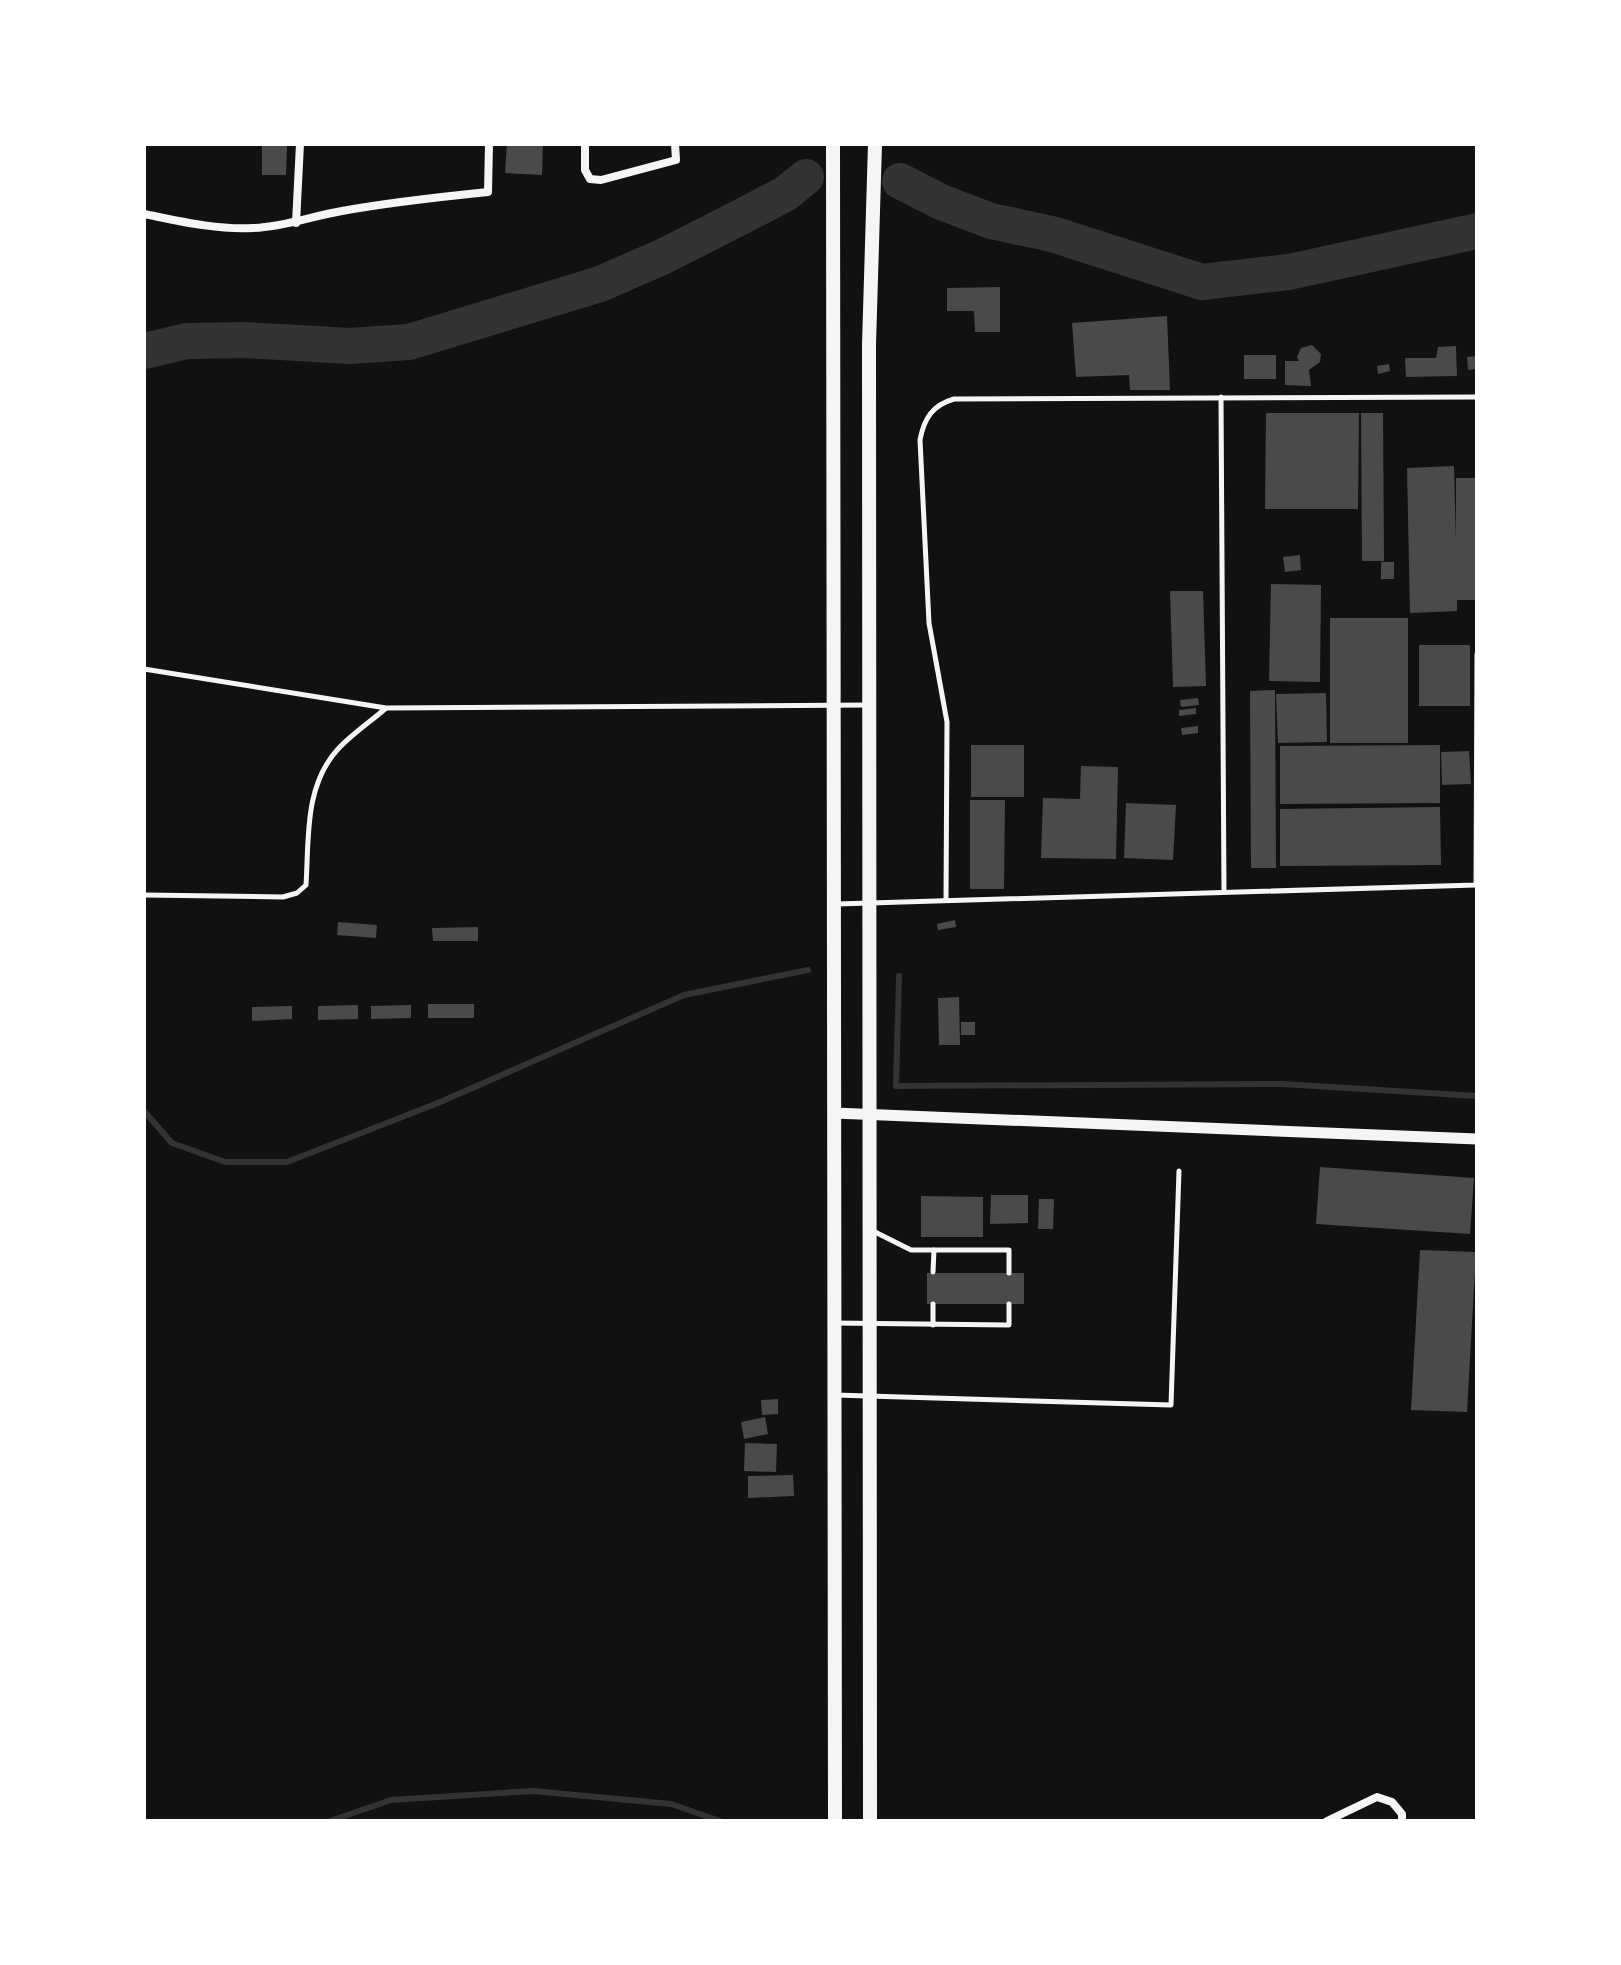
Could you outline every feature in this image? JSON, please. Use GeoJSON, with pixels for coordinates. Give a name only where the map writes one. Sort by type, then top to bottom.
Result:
{"type":"FeatureCollection","features":[{"type":"Feature","properties":{"kind":"main road"},"geometry":{"type":"LineString","coordinates":[[833,144],[835,1821]]}},
{"type":"Feature","properties":{"kind":"main road"},"geometry":{"type":"LineString","coordinates":[[870,1821],[869,345],[875,144]]}},
{"type":"Feature","properties":{"kind":"street"},"geometry":{"type":"LineString","coordinates":[[296,223],[300,144]]}},
{"type":"Feature","properties":{"kind":"street"},"geometry":{"type":"LineString","coordinates":[[144,214],[196,224],[251,228],[296,223],[393,202],[488,192],[489,144]]}},
{"type":"Feature","properties":{"kind":"street"},"geometry":{"type":"LineString","coordinates":[[585,144],[585,170],[590,179],[601,180],[676,160],[675,144]]}},
{"type":"Feature","properties":{"kind":"street"},"geometry":{"type":"LineString","coordinates":[[834,1113],[1477,1139]]}},
{"type":"Feature","properties":{"kind":"street"},"geometry":{"type":"LineString","coordinates":[[1327,1821],[1377,1797],[1392,1802],[1402,1814],[1402,1821]]}},
{"type":"Feature","properties":{"kind":"lane"},"geometry":{"type":"LineString","coordinates":[[1221,397],[1224,891]]}},
{"type":"Feature","properties":{"kind":"lane"},"geometry":{"type":"LineString","coordinates":[[946,900],[947,722],[929,623],[920,440],[922,427],[940,403],[954,399],[1477,397]]}},
{"type":"Feature","properties":{"kind":"lane"},"geometry":{"type":"LineString","coordinates":[[834,904],[1476,885],[1477,654]]}},
{"type":"Feature","properties":{"kind":"lane"},"geometry":{"type":"LineString","coordinates":[[144,669],[386,708],[869,705]]}},
{"type":"Feature","properties":{"kind":"lane"},"geometry":{"type":"LineString","coordinates":[[144,895],[283,897],[297,893],[306,885],[310,815],[318,780],[338,750],[386,708]]}},
{"type":"Feature","properties":{"kind":"lane"},"geometry":{"type":"LineString","coordinates":[[834,1395],[1171,1405],[1179,1171]]}},
{"type":"Feature","properties":{"kind":"lane"},"geometry":{"type":"LineString","coordinates":[[869,1229],[911,1250],[1009,1250],[1009,1273]]}},
{"type":"Feature","properties":{"kind":"lane"},"geometry":{"type":"LineString","coordinates":[[933,1272],[934,1250]]}},
{"type":"Feature","properties":{"kind":"lane"},"geometry":{"type":"LineString","coordinates":[[933,1304],[933,1325]]}},
{"type":"Feature","properties":{"kind":"lane"},"geometry":{"type":"LineString","coordinates":[[834,1323],[1009,1325],[1009,1304]]}},
{"type":"Feature","properties":{"kind":"building"},"geometry":{"type":"Polygon","coordinates":[[[507,144],[543,144],[542,175],[505,173],[507,144]]]}},
{"type":"Feature","properties":{"kind":"building"},"geometry":{"type":"Polygon","coordinates":[[[262,145],[287,146],[286,175],[262,175],[262,145]]]}},
{"type":"Feature","properties":{"kind":"building"},"geometry":{"type":"Polygon","coordinates":[[[1000,287],[1000,332],[975,332],[974,311],[947,311],[947,288],[1000,287]]]}},
{"type":"Feature","properties":{"kind":"building"},"geometry":{"type":"Polygon","coordinates":[[[1167,316],[1170,390],[1130,390],[1129,375],[1076,377],[1072,323],[1167,316]]]}},
{"type":"Feature","properties":{"kind":"building"},"geometry":{"type":"Polygon","coordinates":[[[1312,345],[1321,354],[1320,362],[1309,370],[1311,386],[1285,385],[1285,361],[1299,361],[1297,357],[1301,348],[1312,345]]]}},
{"type":"Feature","properties":{"kind":"building"},"geometry":{"type":"Polygon","coordinates":[[[1456,346],[1457,376],[1406,377],[1405,358],[1436,358],[1438,347],[1456,346]]]}},
{"type":"Feature","properties":{"kind":"building"},"geometry":{"type":"Polygon","coordinates":[[[1244,355],[1276,355],[1276,379],[1244,379],[1244,355]]]}},
{"type":"Feature","properties":{"kind":"building"},"geometry":{"type":"Polygon","coordinates":[[[1477,356],[1477,369],[1468,370],[1467,357],[1477,356]]]}},
{"type":"Feature","properties":{"kind":"building"},"geometry":{"type":"Polygon","coordinates":[[[1389,364],[1390,371],[1378,374],[1377,366],[1389,364]]]}},
{"type":"Feature","properties":{"kind":"building"},"geometry":{"type":"Polygon","coordinates":[[[1266,413],[1359,413],[1358,509],[1265,509],[1266,413]]]}},
{"type":"Feature","properties":{"kind":"building"},"geometry":{"type":"Polygon","coordinates":[[[1361,413],[1383,413],[1384,561],[1362,561],[1361,413]]]}},
{"type":"Feature","properties":{"kind":"building"},"geometry":{"type":"Polygon","coordinates":[[[1454,466],[1456,541],[1456,478],[1477,478],[1477,600],[1457,600],[1457,611],[1410,613],[1407,468],[1454,466]]]}},
{"type":"Feature","properties":{"kind":"building"},"geometry":{"type":"Polygon","coordinates":[[[1300,555],[1301,570],[1285,572],[1283,557],[1300,555]]]}},
{"type":"Feature","properties":{"kind":"building"},"geometry":{"type":"Polygon","coordinates":[[[1381,562],[1394,562],[1394,579],[1381,579],[1381,562]]]}},
{"type":"Feature","properties":{"kind":"building"},"geometry":{"type":"Polygon","coordinates":[[[1271,584],[1321,585],[1320,682],[1269,681],[1271,584]]]}},
{"type":"Feature","properties":{"kind":"building"},"geometry":{"type":"Polygon","coordinates":[[[1170,591],[1203,591],[1206,686],[1173,687],[1170,591]]]}},
{"type":"Feature","properties":{"kind":"building"},"geometry":{"type":"Polygon","coordinates":[[[1330,618],[1408,618],[1408,743],[1330,743],[1330,618]]]}},
{"type":"Feature","properties":{"kind":"building"},"geometry":{"type":"Polygon","coordinates":[[[1419,645],[1470,645],[1470,706],[1419,706],[1419,645]]]}},
{"type":"Feature","properties":{"kind":"building"},"geometry":{"type":"Polygon","coordinates":[[[1275,690],[1276,868],[1251,868],[1250,691],[1275,690]]]}},
{"type":"Feature","properties":{"kind":"building"},"geometry":{"type":"Polygon","coordinates":[[[1326,693],[1327,742],[1278,743],[1276,694],[1326,693]]]}},
{"type":"Feature","properties":{"kind":"building"},"geometry":{"type":"Polygon","coordinates":[[[1198,698],[1199,705],[1181,707],[1180,700],[1198,698]]]}},
{"type":"Feature","properties":{"kind":"building"},"geometry":{"type":"Polygon","coordinates":[[[1196,708],[1196,714],[1179,716],[1179,710],[1196,708]]]}},
{"type":"Feature","properties":{"kind":"building"},"geometry":{"type":"Polygon","coordinates":[[[1198,726],[1198,733],[1182,735],[1181,728],[1198,726]]]}},
{"type":"Feature","properties":{"kind":"building"},"geometry":{"type":"Polygon","coordinates":[[[971,745],[1024,745],[1024,797],[971,797],[971,745]]]}},
{"type":"Feature","properties":{"kind":"building"},"geometry":{"type":"Polygon","coordinates":[[[1440,745],[1440,803],[1280,804],[1280,746],[1440,745]]]}},
{"type":"Feature","properties":{"kind":"building"},"geometry":{"type":"Polygon","coordinates":[[[1469,751],[1471,784],[1442,785],[1441,752],[1469,751]]]}},
{"type":"Feature","properties":{"kind":"building"},"geometry":{"type":"Polygon","coordinates":[[[1081,766],[1118,767],[1116,859],[1041,858],[1043,798],[1080,799],[1081,766]]]}},
{"type":"Feature","properties":{"kind":"building"},"geometry":{"type":"Polygon","coordinates":[[[970,800],[1005,800],[1004,889],[970,889],[970,800]]]}},
{"type":"Feature","properties":{"kind":"building"},"geometry":{"type":"Polygon","coordinates":[[[1126,803],[1176,805],[1173,860],[1124,858],[1126,803]]]}},
{"type":"Feature","properties":{"kind":"building"},"geometry":{"type":"Polygon","coordinates":[[[1440,807],[1441,865],[1280,866],[1280,809],[1440,807]]]}},
{"type":"Feature","properties":{"kind":"building"},"geometry":{"type":"Polygon","coordinates":[[[955,920],[956,927],[938,930],[937,924],[955,920]]]}},
{"type":"Feature","properties":{"kind":"building"},"geometry":{"type":"Polygon","coordinates":[[[338,922],[377,925],[376,938],[337,935],[338,922]]]}},
{"type":"Feature","properties":{"kind":"building"},"geometry":{"type":"Polygon","coordinates":[[[478,927],[478,941],[433,941],[432,928],[478,927]]]}},
{"type":"Feature","properties":{"kind":"building"},"geometry":{"type":"Polygon","coordinates":[[[959,997],[960,1045],[939,1045],[938,998],[959,997]]]}},
{"type":"Feature","properties":{"kind":"building"},"geometry":{"type":"Polygon","coordinates":[[[428,1004],[474,1004],[474,1018],[428,1018],[428,1004]]]}},
{"type":"Feature","properties":{"kind":"building"},"geometry":{"type":"Polygon","coordinates":[[[358,1005],[358,1019],[318,1020],[318,1006],[358,1005]]]}},
{"type":"Feature","properties":{"kind":"building"},"geometry":{"type":"Polygon","coordinates":[[[411,1005],[411,1018],[371,1019],[371,1006],[411,1005]]]}},
{"type":"Feature","properties":{"kind":"building"},"geometry":{"type":"Polygon","coordinates":[[[292,1006],[292,1019],[252,1021],[252,1007],[292,1006]]]}},
{"type":"Feature","properties":{"kind":"building"},"geometry":{"type":"Polygon","coordinates":[[[961,1022],[975,1022],[975,1035],[961,1035],[961,1022]]]}},
{"type":"Feature","properties":{"kind":"building"},"geometry":{"type":"Polygon","coordinates":[[[1320,1167],[1474,1178],[1470,1234],[1316,1224],[1320,1167]]]}},
{"type":"Feature","properties":{"kind":"building"},"geometry":{"type":"Polygon","coordinates":[[[991,1195],[1028,1195],[1028,1223],[990,1224],[991,1195]]]}},
{"type":"Feature","properties":{"kind":"building"},"geometry":{"type":"Polygon","coordinates":[[[921,1196],[983,1197],[983,1237],[921,1237],[921,1196]]]}},
{"type":"Feature","properties":{"kind":"building"},"geometry":{"type":"Polygon","coordinates":[[[1039,1199],[1054,1199],[1053,1229],[1038,1229],[1039,1199]]]}},
{"type":"Feature","properties":{"kind":"building"},"geometry":{"type":"Polygon","coordinates":[[[1420,1250],[1476,1252],[1467,1412],[1411,1410],[1420,1250]]]}},
{"type":"Feature","properties":{"kind":"building"},"geometry":{"type":"Polygon","coordinates":[[[927,1273],[1024,1273],[1024,1304],[927,1304],[927,1273]]]}},
{"type":"Feature","properties":{"kind":"building"},"geometry":{"type":"Polygon","coordinates":[[[778,1399],[778,1414],[762,1415],[761,1400],[778,1399]]]}},
{"type":"Feature","properties":{"kind":"building"},"geometry":{"type":"Polygon","coordinates":[[[765,1417],[768,1434],[744,1439],[741,1422],[765,1417]]]}},
{"type":"Feature","properties":{"kind":"building"},"geometry":{"type":"Polygon","coordinates":[[[745,1443],[777,1444],[776,1472],[744,1471],[745,1443]]]}},
{"type":"Feature","properties":{"kind":"building"},"geometry":{"type":"Polygon","coordinates":[[[793,1475],[794,1496],[748,1498],[748,1476],[793,1475]]]}},
{"type":"Feature","properties":{"kind":"waterway"},"geometry":{"type":"LineString","coordinates":[[144,351],[187,341],[245,340],[349,346],[409,342],[600,284],[662,257],[785,194],[806,177]]}},
{"type":"Feature","properties":{"kind":"waterway"},"geometry":{"type":"LineString","coordinates":[[900,181],[941,202],[991,221],[1052,234],[1202,282],[1289,272],[1477,231]]}},
{"type":"Feature","properties":{"kind":"waterway"},"geometry":{"type":"LineString","coordinates":[[144,1111],[172,1143],[225,1162],[287,1162],[438,1103],[684,995],[808,970]]}},
{"type":"Feature","properties":{"kind":"waterway"},"geometry":{"type":"LineString","coordinates":[[899,976],[896,1086],[1282,1084],[1477,1096]]}},
{"type":"Feature","properties":{"kind":"waterway"},"geometry":{"type":"LineString","coordinates":[[330,1821],[391,1800],[533,1791],[671,1804],[720,1821]]}}]}
